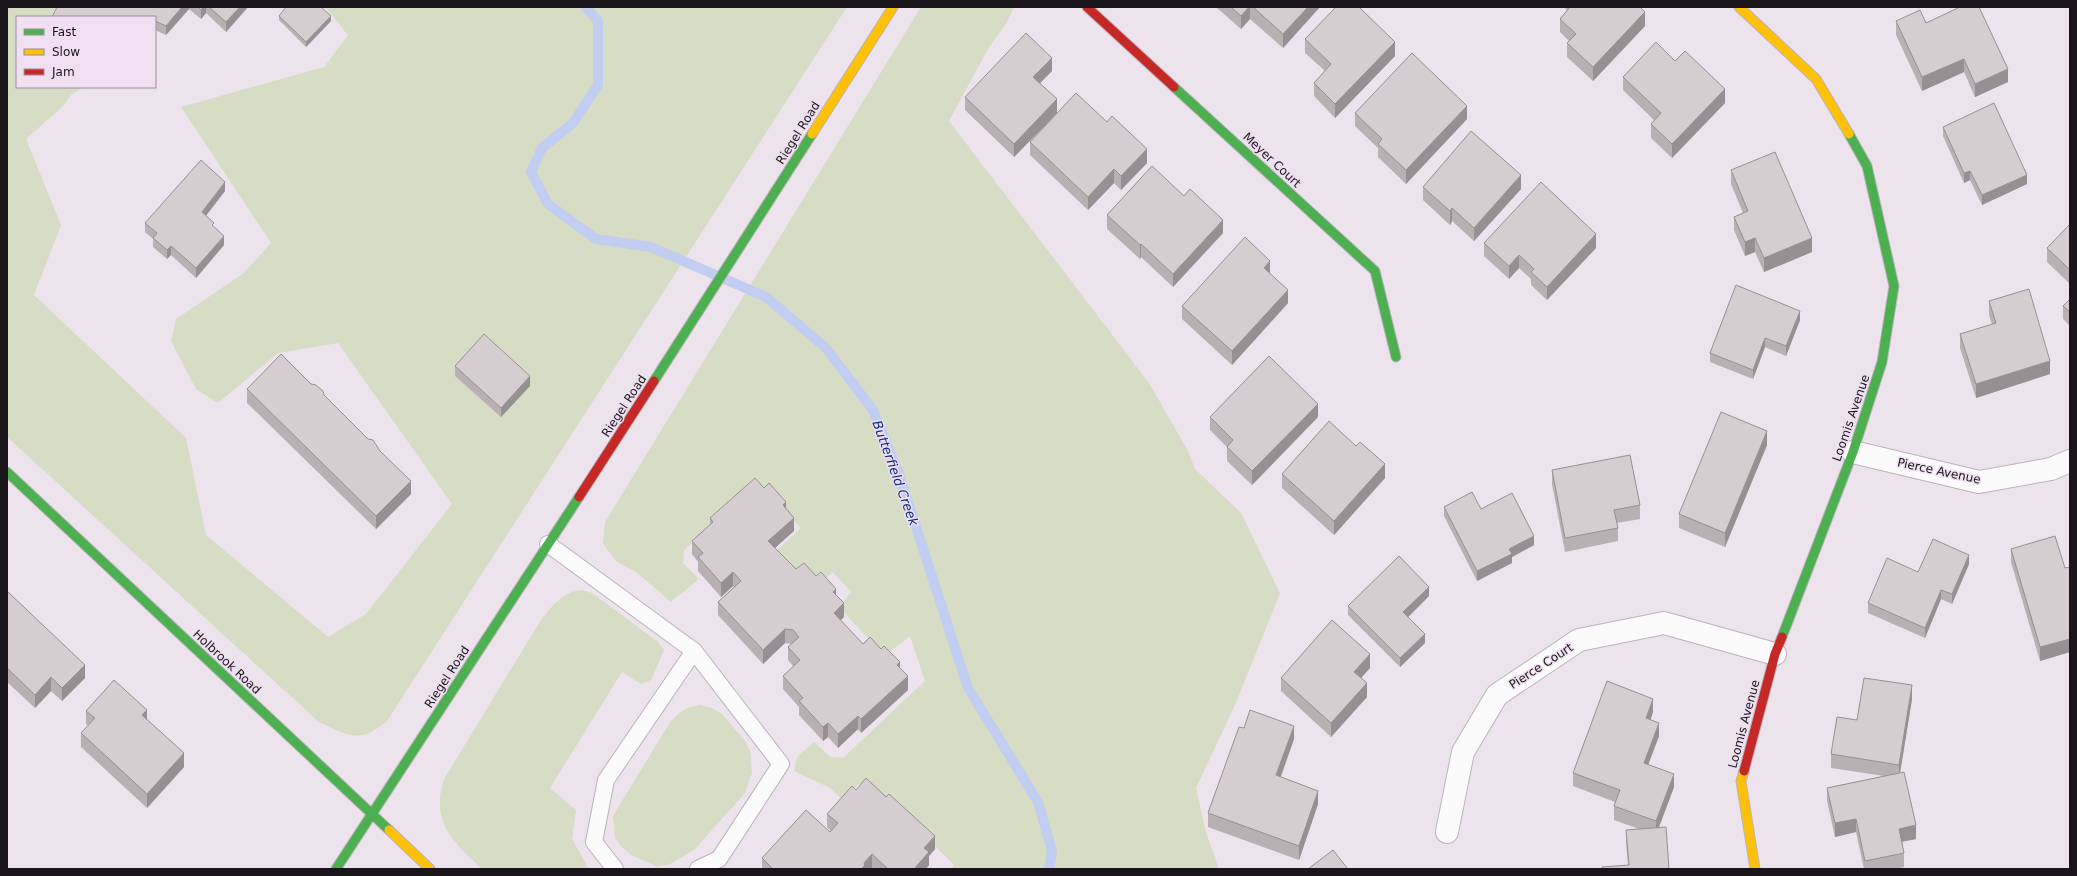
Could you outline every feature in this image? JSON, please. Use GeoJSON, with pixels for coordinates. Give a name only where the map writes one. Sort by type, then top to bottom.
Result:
{"type":"FeatureCollection","features":[{"type":"Feature","properties":{"kind":"street","name":"Riegel Road"},"geometry":{"type":"LineString","coordinates":[[336,869],[689,327],[893,7]]}},
{"type":"Feature","properties":{"kind":"street","name":"Meyer Court"},"geometry":{"type":"LineString","coordinates":[[1087,7],[1376,271],[1396,357]]}},
{"type":"Feature","properties":{"kind":"street","name":"Loomis Avenue"},"geometry":{"type":"LineString","coordinates":[[1739,7],[1816,79],[1868,166],[1894,286],[1882,362],[1853,452],[1775,654],[1741,781],[1755,869]]}},
{"type":"Feature","properties":{"kind":"street","name":"Pierce Avenue"},"geometry":{"type":"LineString","coordinates":[[1853,452],[1980,482],[2051,469],[2070,461]]}},
{"type":"Feature","properties":{"kind":"street","name":"Holbrook Road"},"geometry":{"type":"LineString","coordinates":[[7,472],[430,869]]}},
{"type":"Feature","properties":{"kind":"street","name":"Pierce Court"},"geometry":{"type":"LineString","coordinates":[[1447,832],[1463,752],[1497,695],[1580,640],[1664,623],[1775,654]]}},
{"type":"Feature","properties":{"kind":"lane"},"geometry":{"type":"LineString","coordinates":[[548,544],[694,652],[781,764],[719,859],[698,869]]}},
{"type":"Feature","properties":{"kind":"lane"},"geometry":{"type":"LineString","coordinates":[[615,869],[594,842],[606,780],[694,652]]}},
{"type":"Feature","properties":{"kind":"green space"},"geometry":{"type":"Polygon","coordinates":[[[7,7],[56,7],[52,16],[16,16],[16,88],[82,88],[72,94],[61,108],[26,139],[61,225],[34,295],[186,438],[206,535],[328,637],[366,614],[452,504],[338,343],[278,353],[218,403],[196,389],[171,341],[176,319],[244,273],[271,243],[181,107],[324,67],[348,35],[325,7],[847,7],[387,721],[369,733],[361,735],[346,734],[319,722],[7,437],[7,7]]]}},
{"type":"Feature","properties":{"kind":"green space"},"geometry":{"type":"Polygon","coordinates":[[[921,7],[1014,7],[1006,24],[989,47],[949,121],[1149,383],[1188,451],[1195,469],[1241,513],[1280,593],[1235,705],[1196,788],[1206,832],[1219,869],[951,869],[954,865],[872,784],[859,784],[843,800],[830,788],[794,771],[797,757],[814,742],[831,757],[843,758],[925,681],[910,636],[884,656],[839,607],[851,592],[833,572],[821,582],[798,576],[774,553],[801,528],[760,485],[684,550],[683,563],[699,579],[671,602],[636,572],[617,562],[603,544],[605,522],[921,7]]]}},
{"type":"Feature","properties":{"kind":"green space"},"geometry":{"type":"Polygon","coordinates":[[[582,590],[592,593],[657,641],[664,650],[651,680],[641,684],[622,672],[550,788],[576,810],[572,839],[589,869],[482,869],[454,840],[442,819],[440,794],[444,779],[541,620],[554,604],[563,596],[582,590]]]}},
{"type":"Feature","properties":{"kind":"green space"},"geometry":{"type":"Polygon","coordinates":[[[700,705],[712,708],[722,714],[745,741],[750,751],[752,773],[745,793],[694,850],[670,864],[658,867],[631,855],[620,845],[615,838],[613,816],[669,724],[683,711],[690,707],[700,705]]]}},
{"type":"Feature","properties":{"kind":"building"},"geometry":{"type":"Polygon","coordinates":[[[57,7],[182,7],[166,26],[156,21],[156,16],[52,16],[57,7]]]}},
{"type":"Feature","properties":{"kind":"building"},"geometry":{"type":"Polygon","coordinates":[[[209,7],[240,7],[226,22],[209,7]]]}},
{"type":"Feature","properties":{"kind":"building"},"geometry":{"type":"Polygon","coordinates":[[[286,7],[321,7],[331,16],[306,42],[279,16],[286,7]]]}},
{"type":"Feature","properties":{"kind":"building"},"geometry":{"type":"Polygon","coordinates":[[[1231,7],[1249,7],[1241,16],[1231,7]]]}},
{"type":"Feature","properties":{"kind":"building"},"geometry":{"type":"Polygon","coordinates":[[[1253,7],[1308,7],[1283,34],[1253,7]]]}},
{"type":"Feature","properties":{"kind":"building"},"geometry":{"type":"Polygon","coordinates":[[[1336,7],[1359,7],[1395,42],[1335,104],[1314,83],[1331,64],[1305,39],[1336,7]]]}},
{"type":"Feature","properties":{"kind":"building"},"geometry":{"type":"Polygon","coordinates":[[[1570,7],[1640,7],[1645,12],[1593,67],[1567,43],[1576,34],[1560,19],[1570,7]]]}},
{"type":"Feature","properties":{"kind":"building"},"geometry":{"type":"Polygon","coordinates":[[[1960,7],[1979,7],[2008,69],[1975,84],[1964,59],[1922,77],[1896,21],[1920,10],[1926,23],[1960,7]]]}},
{"type":"Feature","properties":{"kind":"building"},"geometry":{"type":"Polygon","coordinates":[[[1026,33],[1052,58],[1033,77],[1057,99],[1014,144],[965,97],[1026,33]]]}},
{"type":"Feature","properties":{"kind":"building"},"geometry":{"type":"Polygon","coordinates":[[[1656,42],[1675,61],[1685,51],[1725,89],[1672,144],[1651,124],[1661,113],[1623,77],[1656,42]]]}},
{"type":"Feature","properties":{"kind":"building"},"geometry":{"type":"Polygon","coordinates":[[[1412,53],[1467,106],[1406,170],[1378,144],[1382,139],[1355,113],[1412,53]]]}},
{"type":"Feature","properties":{"kind":"building"},"geometry":{"type":"Polygon","coordinates":[[[1076,93],[1107,122],[1112,116],[1147,149],[1121,176],[1114,169],[1088,197],[1030,142],[1076,93]]]}},
{"type":"Feature","properties":{"kind":"building"},"geometry":{"type":"Polygon","coordinates":[[[1994,103],[2027,175],[1982,195],[1970,171],[1964,173],[1943,127],[1994,103]]]}},
{"type":"Feature","properties":{"kind":"building"},"geometry":{"type":"Polygon","coordinates":[[[1471,131],[1521,175],[1474,228],[1452,208],[1450,211],[1423,187],[1471,131]]]}},
{"type":"Feature","properties":{"kind":"building"},"geometry":{"type":"Polygon","coordinates":[[[1775,152],[1812,238],[1764,258],[1755,238],[1745,242],[1734,217],[1748,211],[1731,170],[1775,152]]]}},
{"type":"Feature","properties":{"kind":"building"},"geometry":{"type":"Polygon","coordinates":[[[201,160],[225,182],[202,212],[214,223],[212,225],[224,236],[196,268],[171,246],[167,250],[153,238],[157,233],[145,223],[201,160]]]}},
{"type":"Feature","properties":{"kind":"building"},"geometry":{"type":"Polygon","coordinates":[[[1152,166],[1184,196],[1190,189],[1223,220],[1173,274],[1107,215],[1152,166]]]}},
{"type":"Feature","properties":{"kind":"building"},"geometry":{"type":"Polygon","coordinates":[[[1541,182],[1596,234],[1547,287],[1531,272],[1534,269],[1519,255],[1509,266],[1484,243],[1541,182]]]}},
{"type":"Feature","properties":{"kind":"building"},"geometry":{"type":"Polygon","coordinates":[[[2070,224],[2070,270],[2047,248],[2070,224]]]}},
{"type":"Feature","properties":{"kind":"building"},"geometry":{"type":"Polygon","coordinates":[[[1245,237],[1270,261],[1264,268],[1288,290],[1232,351],[1182,306],[1245,237]]]}},
{"type":"Feature","properties":{"kind":"building"},"geometry":{"type":"Polygon","coordinates":[[[1736,285],[1800,311],[1786,346],[1765,338],[1753,370],[1710,353],[1736,285]]]}},
{"type":"Feature","properties":{"kind":"building"},"geometry":{"type":"Polygon","coordinates":[[[2029,289],[2050,361],[1976,384],[1960,334],[1996,323],[1989,301],[2029,289]]]}},
{"type":"Feature","properties":{"kind":"building"},"geometry":{"type":"Polygon","coordinates":[[[2070,299],[2070,312],[2063,306],[2070,299]]]}},
{"type":"Feature","properties":{"kind":"building"},"geometry":{"type":"Polygon","coordinates":[[[484,334],[530,376],[501,408],[455,366],[484,334]]]}},
{"type":"Feature","properties":{"kind":"building"},"geometry":{"type":"Polygon","coordinates":[[[281,354],[311,384],[316,385],[323,391],[324,395],[368,439],[373,440],[380,451],[411,481],[376,516],[247,389],[281,354]]]}},
{"type":"Feature","properties":{"kind":"building"},"geometry":{"type":"Polygon","coordinates":[[[1269,356],[1318,404],[1252,471],[1227,447],[1233,440],[1210,417],[1269,356]]]}},
{"type":"Feature","properties":{"kind":"building"},"geometry":{"type":"Polygon","coordinates":[[[1721,412],[1767,431],[1725,533],[1679,514],[1721,412]]]}},
{"type":"Feature","properties":{"kind":"building"},"geometry":{"type":"Polygon","coordinates":[[[1329,421],[1356,446],[1360,442],[1385,464],[1334,521],[1282,474],[1329,421]]]}},
{"type":"Feature","properties":{"kind":"building"},"geometry":{"type":"Polygon","coordinates":[[[1630,455],[1640,505],[1614,510],[1618,528],[1565,538],[1552,470],[1630,455]]]}},
{"type":"Feature","properties":{"kind":"building"},"geometry":{"type":"Polygon","coordinates":[[[755,478],[764,488],[769,483],[786,502],[783,505],[794,518],[768,541],[796,569],[804,563],[816,576],[821,572],[836,589],[833,592],[844,603],[834,613],[863,644],[870,637],[881,649],[884,646],[900,662],[897,665],[908,676],[861,719],[858,716],[838,734],[828,723],[823,727],[799,701],[803,698],[783,676],[800,660],[788,647],[799,637],[793,630],[785,629],[763,650],[718,602],[741,581],[733,572],[721,583],[698,557],[703,553],[692,541],[713,522],[710,518],[755,478]]]}},
{"type":"Feature","properties":{"kind":"building"},"geometry":{"type":"Polygon","coordinates":[[[1472,492],[1481,509],[1512,493],[1534,536],[1509,549],[1512,554],[1477,571],[1444,507],[1472,492]]]}},
{"type":"Feature","properties":{"kind":"building"},"geometry":{"type":"Polygon","coordinates":[[[2055,536],[2065,568],[2070,567],[2070,639],[2040,647],[2011,549],[2055,536]]]}},
{"type":"Feature","properties":{"kind":"building"},"geometry":{"type":"Polygon","coordinates":[[[1933,539],[1969,555],[1952,594],[1941,590],[1925,628],[1868,603],[1887,558],[1918,572],[1933,539]]]}},
{"type":"Feature","properties":{"kind":"building"},"geometry":{"type":"Polygon","coordinates":[[[1399,556],[1429,587],[1403,612],[1425,634],[1400,658],[1348,606],[1399,556]]]}},
{"type":"Feature","properties":{"kind":"building"},"geometry":{"type":"Polygon","coordinates":[[[7,591],[85,665],[62,688],[51,677],[35,695],[7,668],[7,591]]]}},
{"type":"Feature","properties":{"kind":"building"},"geometry":{"type":"Polygon","coordinates":[[[1332,620],[1370,654],[1354,672],[1367,683],[1331,723],[1281,678],[1332,620]]]}},
{"type":"Feature","properties":{"kind":"building"},"geometry":{"type":"Polygon","coordinates":[[[1864,678],[1912,685],[1899,765],[1831,754],[1837,717],[1857,720],[1864,678]]]}},
{"type":"Feature","properties":{"kind":"building"},"geometry":{"type":"Polygon","coordinates":[[[114,680],[147,710],[142,715],[184,753],[147,794],[81,733],[95,718],[86,711],[114,680]]]}},
{"type":"Feature","properties":{"kind":"building"},"geometry":{"type":"Polygon","coordinates":[[[1607,681],[1653,699],[1646,718],[1659,723],[1644,763],[1674,774],[1656,821],[1614,806],[1620,790],[1573,773],[1607,681]]]}},
{"type":"Feature","properties":{"kind":"building"},"geometry":{"type":"Polygon","coordinates":[[[1250,710],[1294,726],[1276,775],[1318,791],[1299,846],[1208,813],[1239,727],[1244,728],[1250,710]]]}},
{"type":"Feature","properties":{"kind":"building"},"geometry":{"type":"Polygon","coordinates":[[[1904,772],[1916,825],[1899,829],[1904,853],[1865,861],[1856,819],[1835,823],[1827,788],[1904,772]]]}},
{"type":"Feature","properties":{"kind":"building"},"geometry":{"type":"Polygon","coordinates":[[[866,778],[886,797],[889,794],[935,836],[924,848],[929,852],[914,869],[888,869],[872,854],[861,869],[773,869],[762,858],[806,810],[830,832],[838,823],[827,814],[852,786],[856,790],[866,778]]]}},
{"type":"Feature","properties":{"kind":"building"},"geometry":{"type":"Polygon","coordinates":[[[1666,827],[1669,869],[1602,869],[1602,867],[1629,865],[1626,830],[1666,827]]]}},
{"type":"Feature","properties":{"kind":"building"},"geometry":{"type":"Polygon","coordinates":[[[1333,850],[1348,869],[1308,869],[1333,850]]]}},
{"type":"Feature","properties":{"kind":"waterway","name":"Butterfield Creek"},"geometry":{"type":"LineString","coordinates":[[586,7],[598,21],[598,85],[573,123],[542,148],[531,172],[548,204],[596,239],[651,247],[766,297],[826,348],[873,410],[899,474],[968,688],[1038,802],[1052,851],[1049,869]]}},
{"type":"Feature","properties":{"kind":"traffic: fast"},"geometry":{"type":"LineString","coordinates":[[1174,87],[1375,271],[1396,357]]}},
{"type":"Feature","properties":{"kind":"traffic: fast"},"geometry":{"type":"LineString","coordinates":[[654,381],[812,134]]}},
{"type":"Feature","properties":{"kind":"traffic: fast"},"geometry":{"type":"LineString","coordinates":[[1782,637],[1853,452],[1882,362],[1894,286],[1867,166],[1849,134]]}},
{"type":"Feature","properties":{"kind":"traffic: fast"},"geometry":{"type":"LineString","coordinates":[[7,472],[389,830]]}},
{"type":"Feature","properties":{"kind":"traffic: fast"},"geometry":{"type":"LineString","coordinates":[[336,869],[579,497]]}},
{"type":"Feature","properties":{"kind":"traffic: slow"},"geometry":{"type":"LineString","coordinates":[[812,134],[893,7]]}},
{"type":"Feature","properties":{"kind":"traffic: slow"},"geometry":{"type":"LineString","coordinates":[[1739,7],[1816,79],[1849,134]]}},
{"type":"Feature","properties":{"kind":"traffic: slow"},"geometry":{"type":"LineString","coordinates":[[1744,771],[1741,781],[1755,869]]}},
{"type":"Feature","properties":{"kind":"traffic: slow"},"geometry":{"type":"LineString","coordinates":[[389,830],[430,869]]}},
{"type":"Feature","properties":{"kind":"traffic: jam"},"geometry":{"type":"LineString","coordinates":[[1087,7],[1174,87]]}},
{"type":"Feature","properties":{"kind":"traffic: jam"},"geometry":{"type":"LineString","coordinates":[[579,497],[654,381]]}},
{"type":"Feature","properties":{"kind":"traffic: jam"},"geometry":{"type":"LineString","coordinates":[[1744,771],[1775,654],[1782,637]]}}]}
